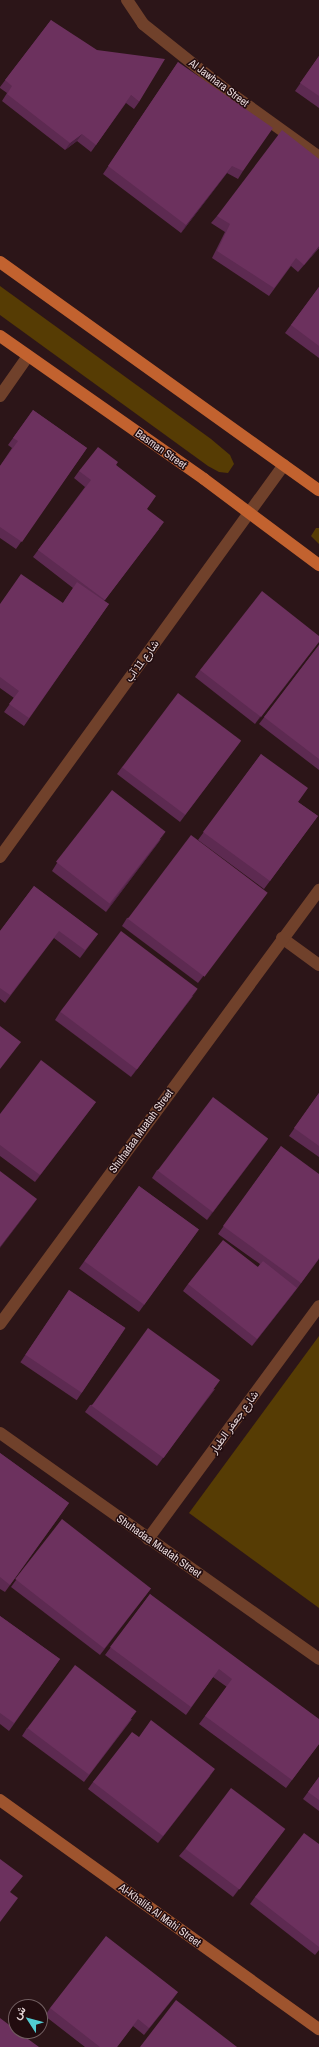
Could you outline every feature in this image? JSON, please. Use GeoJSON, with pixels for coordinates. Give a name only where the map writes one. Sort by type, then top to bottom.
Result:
{"type":"FeatureCollection","features":[{"type":"Feature","properties":{"kind":"main road"},"geometry":{"type":"LineString","coordinates":[[0,262],[319,490]]}},
{"type":"Feature","properties":{"kind":"main road","name":"Basman Street"},"geometry":{"type":"LineString","coordinates":[[0,336],[249,513],[319,565]]}},
{"type":"Feature","properties":{"kind":"street","name":"Al Jawhara Street"},"geometry":{"type":"LineString","coordinates":[[127,0],[143,24],[222,87],[319,157]]}},
{"type":"Feature","properties":{"kind":"street"},"geometry":{"type":"LineString","coordinates":[[0,396],[28,356]]}},
{"type":"Feature","properties":{"kind":"street","name":"شارع 11 آب"},"geometry":{"type":"LineString","coordinates":[[0,857],[284,465]]}},
{"type":"Feature","properties":{"kind":"street","name":"Shuhadaa Muatah Street"},"geometry":{"type":"LineString","coordinates":[[0,1324],[282,938],[319,890]]}},
{"type":"Feature","properties":{"kind":"street"},"geometry":{"type":"LineString","coordinates":[[282,938],[319,965]]}},
{"type":"Feature","properties":{"kind":"street","name":"شارع جعفر الطيار"},"geometry":{"type":"LineString","coordinates":[[148,1539],[319,1306]]}},
{"type":"Feature","properties":{"kind":"street","name":"Shuhadaa Muatah Street"},"geometry":{"type":"LineString","coordinates":[[0,1433],[319,1659]]}},
{"type":"Feature","properties":{"kind":"street","name":"Al-Khalifa Al Mahi Street"},"geometry":{"type":"LineString","coordinates":[[0,1800],[319,2029]]}},
{"type":"Feature","properties":{"kind":"shaded area"},"geometry":{"type":"Polygon","coordinates":[[[0,286],[211,439],[230,455],[234,464],[228,473],[219,472],[208,466],[0,315],[0,286]]]}},
{"type":"Feature","properties":{"kind":"shaded area"},"geometry":{"type":"Polygon","coordinates":[[[316,528],[319,528],[319,544],[311,536],[316,528]]]}},
{"type":"Feature","properties":{"kind":"shaded area"},"geometry":{"type":"Polygon","coordinates":[[[319,1336],[319,1608],[189,1513],[319,1336]]]}},
{"type":"Feature","properties":{"kind":"building"},"geometry":{"type":"Polygon","coordinates":[[[51,20],[97,50],[165,59],[139,102],[131,95],[96,145],[82,134],[70,143],[7,94],[12,86],[5,80],[51,20]]]}},
{"type":"Feature","properties":{"kind":"building"},"geometry":{"type":"Polygon","coordinates":[[[319,56],[319,96],[300,83],[319,56]]]}},
{"type":"Feature","properties":{"kind":"building"},"geometry":{"type":"Polygon","coordinates":[[[178,62],[273,128],[243,171],[232,166],[186,225],[108,166],[178,62]]]}},
{"type":"Feature","properties":{"kind":"building"},"geometry":{"type":"Polygon","coordinates":[[[282,130],[319,159],[319,246],[304,265],[296,258],[274,288],[217,251],[230,224],[217,216],[282,130]]]}},
{"type":"Feature","properties":{"kind":"building"},"geometry":{"type":"Polygon","coordinates":[[[319,287],[319,346],[291,325],[319,287]]]}},
{"type":"Feature","properties":{"kind":"building"},"geometry":{"type":"Polygon","coordinates":[[[33,410],[87,448],[22,542],[0,527],[0,466],[18,441],[13,438],[33,410]]]}},
{"type":"Feature","properties":{"kind":"building"},"geometry":{"type":"Polygon","coordinates":[[[98,447],[118,462],[116,465],[156,496],[147,509],[164,522],[105,600],[38,550],[91,480],[79,471],[98,447]]]}},
{"type":"Feature","properties":{"kind":"building"},"geometry":{"type":"Polygon","coordinates":[[[21,574],[63,603],[77,582],[109,604],[29,718],[9,704],[19,691],[0,677],[0,604],[21,574]]]}},
{"type":"Feature","properties":{"kind":"building"},"geometry":{"type":"Polygon","coordinates":[[[262,591],[319,636],[319,642],[261,717],[200,670],[262,591]]]}},
{"type":"Feature","properties":{"kind":"building"},"geometry":{"type":"Polygon","coordinates":[[[319,645],[319,759],[264,717],[319,645]]]}},
{"type":"Feature","properties":{"kind":"building"},"geometry":{"type":"Polygon","coordinates":[[[178,693],[241,741],[185,815],[122,767],[178,693]]]}},
{"type":"Feature","properties":{"kind":"building"},"geometry":{"type":"Polygon","coordinates":[[[261,754],[308,788],[298,802],[318,816],[270,881],[203,832],[261,754]]]}},
{"type":"Feature","properties":{"kind":"building"},"geometry":{"type":"Polygon","coordinates":[[[112,790],[166,832],[110,904],[56,862],[112,790]]]}},
{"type":"Feature","properties":{"kind":"building"},"geometry":{"type":"Polygon","coordinates":[[[191,835],[268,893],[204,977],[128,919],[191,835]]]}},
{"type":"Feature","properties":{"kind":"building"},"geometry":{"type":"Polygon","coordinates":[[[34,886],[98,934],[85,950],[59,931],[10,995],[0,988],[0,931],[34,886]]]}},
{"type":"Feature","properties":{"kind":"building"},"geometry":{"type":"Polygon","coordinates":[[[121,931],[198,989],[137,1069],[60,1012],[121,931]]]}},
{"type":"Feature","properties":{"kind":"building"},"geometry":{"type":"Polygon","coordinates":[[[0,1026],[21,1042],[0,1069],[0,1026]]]}},
{"type":"Feature","properties":{"kind":"building"},"geometry":{"type":"Polygon","coordinates":[[[41,1060],[96,1102],[40,1175],[0,1145],[0,1114],[41,1060]]]}},
{"type":"Feature","properties":{"kind":"building"},"geometry":{"type":"Polygon","coordinates":[[[319,1093],[319,1146],[294,1128],[319,1093]]]}},
{"type":"Feature","properties":{"kind":"building"},"geometry":{"type":"Polygon","coordinates":[[[213,1097],[268,1139],[213,1212],[158,1170],[213,1097]]]}},
{"type":"Feature","properties":{"kind":"building"},"geometry":{"type":"Polygon","coordinates":[[[281,1146],[319,1174],[319,1258],[301,1283],[223,1226],[281,1146]]]}},
{"type":"Feature","properties":{"kind":"building"},"geometry":{"type":"Polygon","coordinates":[[[0,1171],[37,1199],[0,1247],[0,1171]]]}},
{"type":"Feature","properties":{"kind":"building"},"geometry":{"type":"Polygon","coordinates":[[[139,1186],[199,1229],[144,1305],[84,1261],[139,1186]]]}},
{"type":"Feature","properties":{"kind":"building"},"geometry":{"type":"Polygon","coordinates":[[[223,1240],[258,1267],[263,1261],[297,1288],[257,1339],[188,1284],[223,1240]]]}},
{"type":"Feature","properties":{"kind":"building"},"geometry":{"type":"Polygon","coordinates":[[[69,1290],[125,1328],[82,1393],[25,1355],[69,1290]]]}},
{"type":"Feature","properties":{"kind":"building"},"geometry":{"type":"Polygon","coordinates":[[[148,1328],[220,1380],[164,1458],[92,1406],[148,1328]]]}},
{"type":"Feature","properties":{"kind":"building"},"geometry":{"type":"Polygon","coordinates":[[[0,1453],[69,1503],[10,1585],[0,1577],[0,1453]]]}},
{"type":"Feature","properties":{"kind":"building"},"geometry":{"type":"Polygon","coordinates":[[[62,1519],[151,1589],[104,1648],[15,1579],[62,1519]]]}},
{"type":"Feature","properties":{"kind":"building"},"geometry":{"type":"Polygon","coordinates":[[[150,1594],[319,1719],[319,1744],[292,1780],[205,1716],[232,1679],[219,1669],[191,1707],[110,1647],[150,1594]]]}},
{"type":"Feature","properties":{"kind":"building"},"geometry":{"type":"Polygon","coordinates":[[[0,1616],[60,1659],[14,1723],[0,1713],[0,1616]]]}},
{"type":"Feature","properties":{"kind":"building"},"geometry":{"type":"Polygon","coordinates":[[[75,1665],[136,1711],[89,1774],[27,1728],[75,1665]]]}},
{"type":"Feature","properties":{"kind":"building"},"geometry":{"type":"Polygon","coordinates":[[[151,1720],[215,1769],[163,1836],[93,1782],[132,1732],[139,1737],[151,1720]]]}},
{"type":"Feature","properties":{"kind":"building"},"geometry":{"type":"Polygon","coordinates":[[[319,1777],[319,1800],[308,1792],[319,1777]]]}},
{"type":"Feature","properties":{"kind":"building"},"geometry":{"type":"Polygon","coordinates":[[[231,1788],[285,1829],[240,1890],[185,1849],[231,1788]]]}},
{"type":"Feature","properties":{"kind":"building"},"geometry":{"type":"Polygon","coordinates":[[[304,1833],[319,1844],[319,1947],[255,1897],[304,1833]]]}},
{"type":"Feature","properties":{"kind":"building"},"geometry":{"type":"Polygon","coordinates":[[[0,1859],[23,1876],[10,1892],[18,1898],[0,1922],[0,1859]]]}},
{"type":"Feature","properties":{"kind":"building"},"geometry":{"type":"Polygon","coordinates":[[[106,1936],[178,1992],[149,2028],[138,2019],[117,2047],[100,2047],[50,2008],[106,1936]]]}},
{"type":"Feature","properties":{"kind":"building"},"geometry":{"type":"Polygon","coordinates":[[[176,2000],[237,2047],[140,2047],[176,2000]]]}},
{"type":"Feature","properties":{"kind":"building"},"geometry":{"type":"Polygon","coordinates":[[[0,2018],[8,2024],[8,2039],[28,2039],[39,2047],[0,2047],[0,2018]]]}}]}
